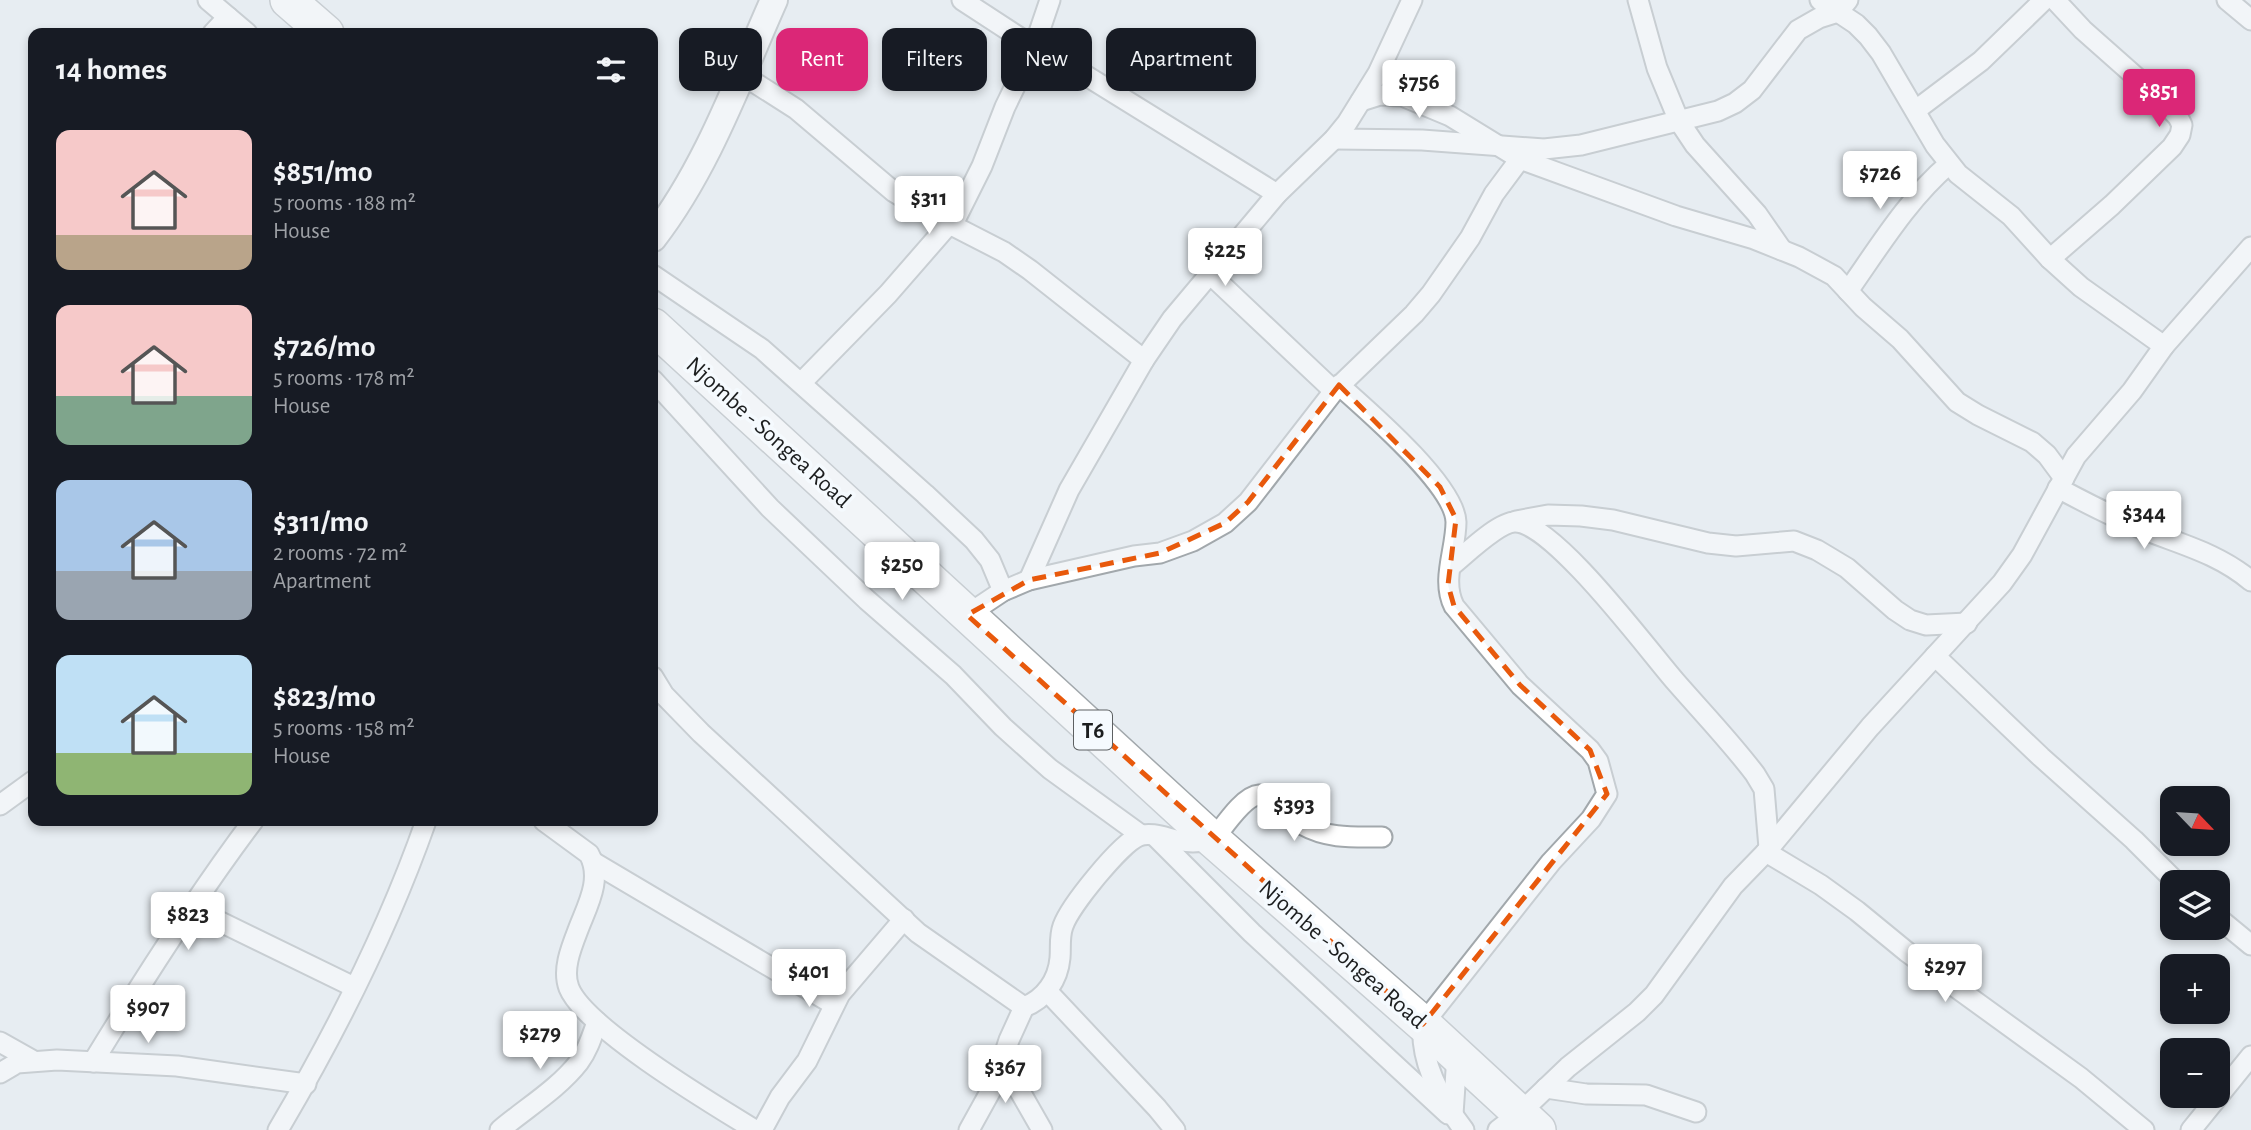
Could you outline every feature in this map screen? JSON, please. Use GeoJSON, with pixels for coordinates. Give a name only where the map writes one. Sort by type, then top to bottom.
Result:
{"type":"FeatureCollection","features":[{"type":"Feature","properties":{"kind":"highway"},"geometry":{"type":"LineString","coordinates":[[288,0],[320,28]]}},
{"type":"Feature","properties":{"kind":"highway","name":"Njombe - Songea Road"},"geometry":{"type":"LineString","coordinates":[[658,331],[1213,840],[1423,1024],[1457,1056],[1519,1124]]}},
{"type":"Feature","properties":{"kind":"street"},"geometry":{"type":"LineString","coordinates":[[208,0],[241,28]]}},
{"type":"Feature","properties":{"kind":"street"},"geometry":{"type":"LineString","coordinates":[[762,28],[774,0]]}},
{"type":"Feature","properties":{"kind":"street"},"geometry":{"type":"LineString","coordinates":[[962,0],[1007,28]]}},
{"type":"Feature","properties":{"kind":"street"},"geometry":{"type":"LineString","coordinates":[[1041,28],[1050,0]]}},
{"type":"Feature","properties":{"kind":"street"},"geometry":{"type":"LineString","coordinates":[[1029,580],[1069,490],[1144,360],[1172,319],[1277,194],[1334,139],[1378,74],[1412,0]]}},
{"type":"Feature","properties":{"kind":"street"},"geometry":{"type":"LineString","coordinates":[[1638,0],[1657,68],[1679,121],[1695,145],[1757,214],[1782,250]]}},
{"type":"Feature","properties":{"kind":"street"},"geometry":{"type":"LineString","coordinates":[[1820,0],[1843,6],[1868,36],[1949,164],[2011,216],[2050,259],[2081,287],[2164,345]]}},
{"type":"Feature","properties":{"kind":"street"},"geometry":{"type":"LineString","coordinates":[[1916,110],[1981,61],[2044,0]]}},
{"type":"Feature","properties":{"kind":"street"},"geometry":{"type":"LineString","coordinates":[[2050,259],[2112,205],[2172,146],[2180,135],[2182,125],[2162,100],[2083,30],[2055,0]]}},
{"type":"Feature","properties":{"kind":"street"},"geometry":{"type":"LineString","coordinates":[[2227,0],[2251,20]]}},
{"type":"Feature","properties":{"kind":"street"},"geometry":{"type":"LineString","coordinates":[[1334,139],[1422,140],[1544,149],[1581,145],[1718,111],[1735,103],[1764,76],[1798,30],[1843,6]]}},
{"type":"Feature","properties":{"kind":"street"},"geometry":{"type":"LineString","coordinates":[[218,28],[228,17]]}},
{"type":"Feature","properties":{"kind":"street"},"geometry":{"type":"LineString","coordinates":[[1092,80],[1277,194]]}},
{"type":"Feature","properties":{"kind":"street"},"geometry":{"type":"LineString","coordinates":[[762,87],[796,109],[894,192],[950,225],[994,246],[1030,270],[1144,360]]}},
{"type":"Feature","properties":{"kind":"street"},"geometry":{"type":"LineString","coordinates":[[658,231],[670,215],[711,141],[733,91]]}},
{"type":"Feature","properties":{"kind":"street"},"geometry":{"type":"LineString","coordinates":[[801,383],[888,294],[950,225],[982,166],[1013,91]]}},
{"type":"Feature","properties":{"kind":"street"},"geometry":{"type":"LineString","coordinates":[[1361,101],[1380,94],[1402,96],[1450,116],[1520,159],[1676,216],[1782,250],[1834,276],[1900,340],[1957,402],[2032,442],[2047,455],[2061,483],[2123,521],[2218,558],[2251,581]]}},
{"type":"Feature","properties":{"kind":"street"},"geometry":{"type":"LineString","coordinates":[[968,615],[1003,591],[1029,580],[1134,556],[1160,553],[1193,541],[1224,523],[1248,502],[1336,388],[1414,314],[1431,294],[1452,266],[1494,194],[1520,159]]}},
{"type":"Feature","properties":{"kind":"street"},"geometry":{"type":"LineString","coordinates":[[1848,291],[1913,201],[1949,164]]}},
{"type":"Feature","properties":{"kind":"street"},"geometry":{"type":"LineString","coordinates":[[1519,1124],[1546,1088],[1654,995],[1718,905],[1768,850],[1870,727],[2002,583],[2022,555],[2076,456],[2132,391],[2164,345],[2248,259]]}},
{"type":"Feature","properties":{"kind":"street"},"geometry":{"type":"LineString","coordinates":[[1210,274],[1402,444],[1440,487],[1456,519],[1455,548],[1448,585],[1454,606],[1520,685],[1590,750],[1598,761],[1606,794],[1591,819],[1551,862],[1423,1024],[1422,1038],[1427,1064],[1460,1124]]}},
{"type":"Feature","properties":{"kind":"street"},"geometry":{"type":"LineString","coordinates":[[658,278],[762,349],[801,383],[974,540],[990,559],[1003,591]]}},
{"type":"Feature","properties":{"kind":"street"},"geometry":{"type":"LineString","coordinates":[[658,385],[770,508],[867,600],[953,675],[1003,727],[1050,769],[1148,835],[1460,1124]]}},
{"type":"Feature","properties":{"kind":"street"},"geometry":{"type":"LineString","coordinates":[[1451,566],[1501,527],[1512,522],[1548,515],[1581,516],[1613,520],[1708,544],[1735,546],[1794,541],[1817,550],[1847,568],[1910,620],[1926,625],[1967,623]]}},
{"type":"Feature","properties":{"kind":"street"},"geometry":{"type":"LineString","coordinates":[[1512,522],[1524,523],[1533,528],[1556,546],[1592,582],[1746,762],[1764,789],[1768,850]]}},
{"type":"Feature","properties":{"kind":"street"},"geometry":{"type":"LineString","coordinates":[[1935,656],[2164,870]]}},
{"type":"Feature","properties":{"kind":"street"},"geometry":{"type":"LineString","coordinates":[[658,685],[664,695],[701,733],[918,933],[1024,1007]]}},
{"type":"Feature","properties":{"kind":"street"},"geometry":{"type":"LineString","coordinates":[[0,805],[28,785]]}},
{"type":"Feature","properties":{"kind":"street"},"geometry":{"type":"LineString","coordinates":[[969,1130],[995,1083],[1024,1007],[1034,1003],[1047,991],[1057,975],[1063,924],[1094,880],[1131,840],[1148,835],[1195,842],[1213,840],[1237,810],[1249,799],[1259,795],[1267,797],[1292,819],[1321,834],[1382,837]]}},
{"type":"Feature","properties":{"kind":"street"},"geometry":{"type":"LineString","coordinates":[[93,1062],[192,908],[249,826]]}},
{"type":"Feature","properties":{"kind":"street"},"geometry":{"type":"LineString","coordinates":[[279,1129],[306,1084],[382,933],[423,826]]}},
{"type":"Feature","properties":{"kind":"street"},"geometry":{"type":"LineString","coordinates":[[551,826],[589,854],[595,877],[566,976],[569,989],[597,1022],[643,1056],[755,1130]]}},
{"type":"Feature","properties":{"kind":"street"},"geometry":{"type":"LineString","coordinates":[[1768,850],[1821,884],[1907,952],[2081,1078],[2144,1130]]}},
{"type":"Feature","properties":{"kind":"street"},"geometry":{"type":"LineString","coordinates":[[593,862],[833,1004]]}},
{"type":"Feature","properties":{"kind":"street"},"geometry":{"type":"LineString","coordinates":[[192,908],[354,987]]}},
{"type":"Feature","properties":{"kind":"street"},"geometry":{"type":"LineString","coordinates":[[762,1130],[780,1097],[807,1061],[833,1004],[904,919]]}},
{"type":"Feature","properties":{"kind":"street"},"geometry":{"type":"LineString","coordinates":[[2230,928],[2251,945]]}},
{"type":"Feature","properties":{"kind":"street"},"geometry":{"type":"LineString","coordinates":[[1047,991],[1175,1130]]}},
{"type":"Feature","properties":{"kind":"street"},"geometry":{"type":"LineString","coordinates":[[500,1130],[579,1062],[589,1045],[597,1022]]}},
{"type":"Feature","properties":{"kind":"street"},"geometry":{"type":"LineString","coordinates":[[0,1042],[32,1060]]}},
{"type":"Feature","properties":{"kind":"street"},"geometry":{"type":"LineString","coordinates":[[1457,1056],[1460,1124]]}},
{"type":"Feature","properties":{"kind":"street"},"geometry":{"type":"LineString","coordinates":[[2191,1130],[2251,1056]]}},
{"type":"Feature","properties":{"kind":"street"},"geometry":{"type":"LineString","coordinates":[[0,1073],[17,1063],[32,1060],[93,1062],[177,1066],[306,1084]]}},
{"type":"Feature","properties":{"kind":"street"},"geometry":{"type":"LineString","coordinates":[[1002,1060],[1042,1130]]}},
{"type":"Feature","properties":{"kind":"street"},"geometry":{"type":"LineString","coordinates":[[1546,1088],[1586,1094],[1646,1095],[1696,1112]]}},
{"type":"Feature","properties":{"kind":"highlighted area"},"geometry":{"type":"Polygon","coordinates":[[[1339,385],[1440,487],[1456,519],[1448,585],[1454,606],[1520,685],[1590,750],[1607,794],[1423,1024],[967,615],[1029,580],[1160,553],[1225,523],[1248,502],[1339,385]]]}}]}
